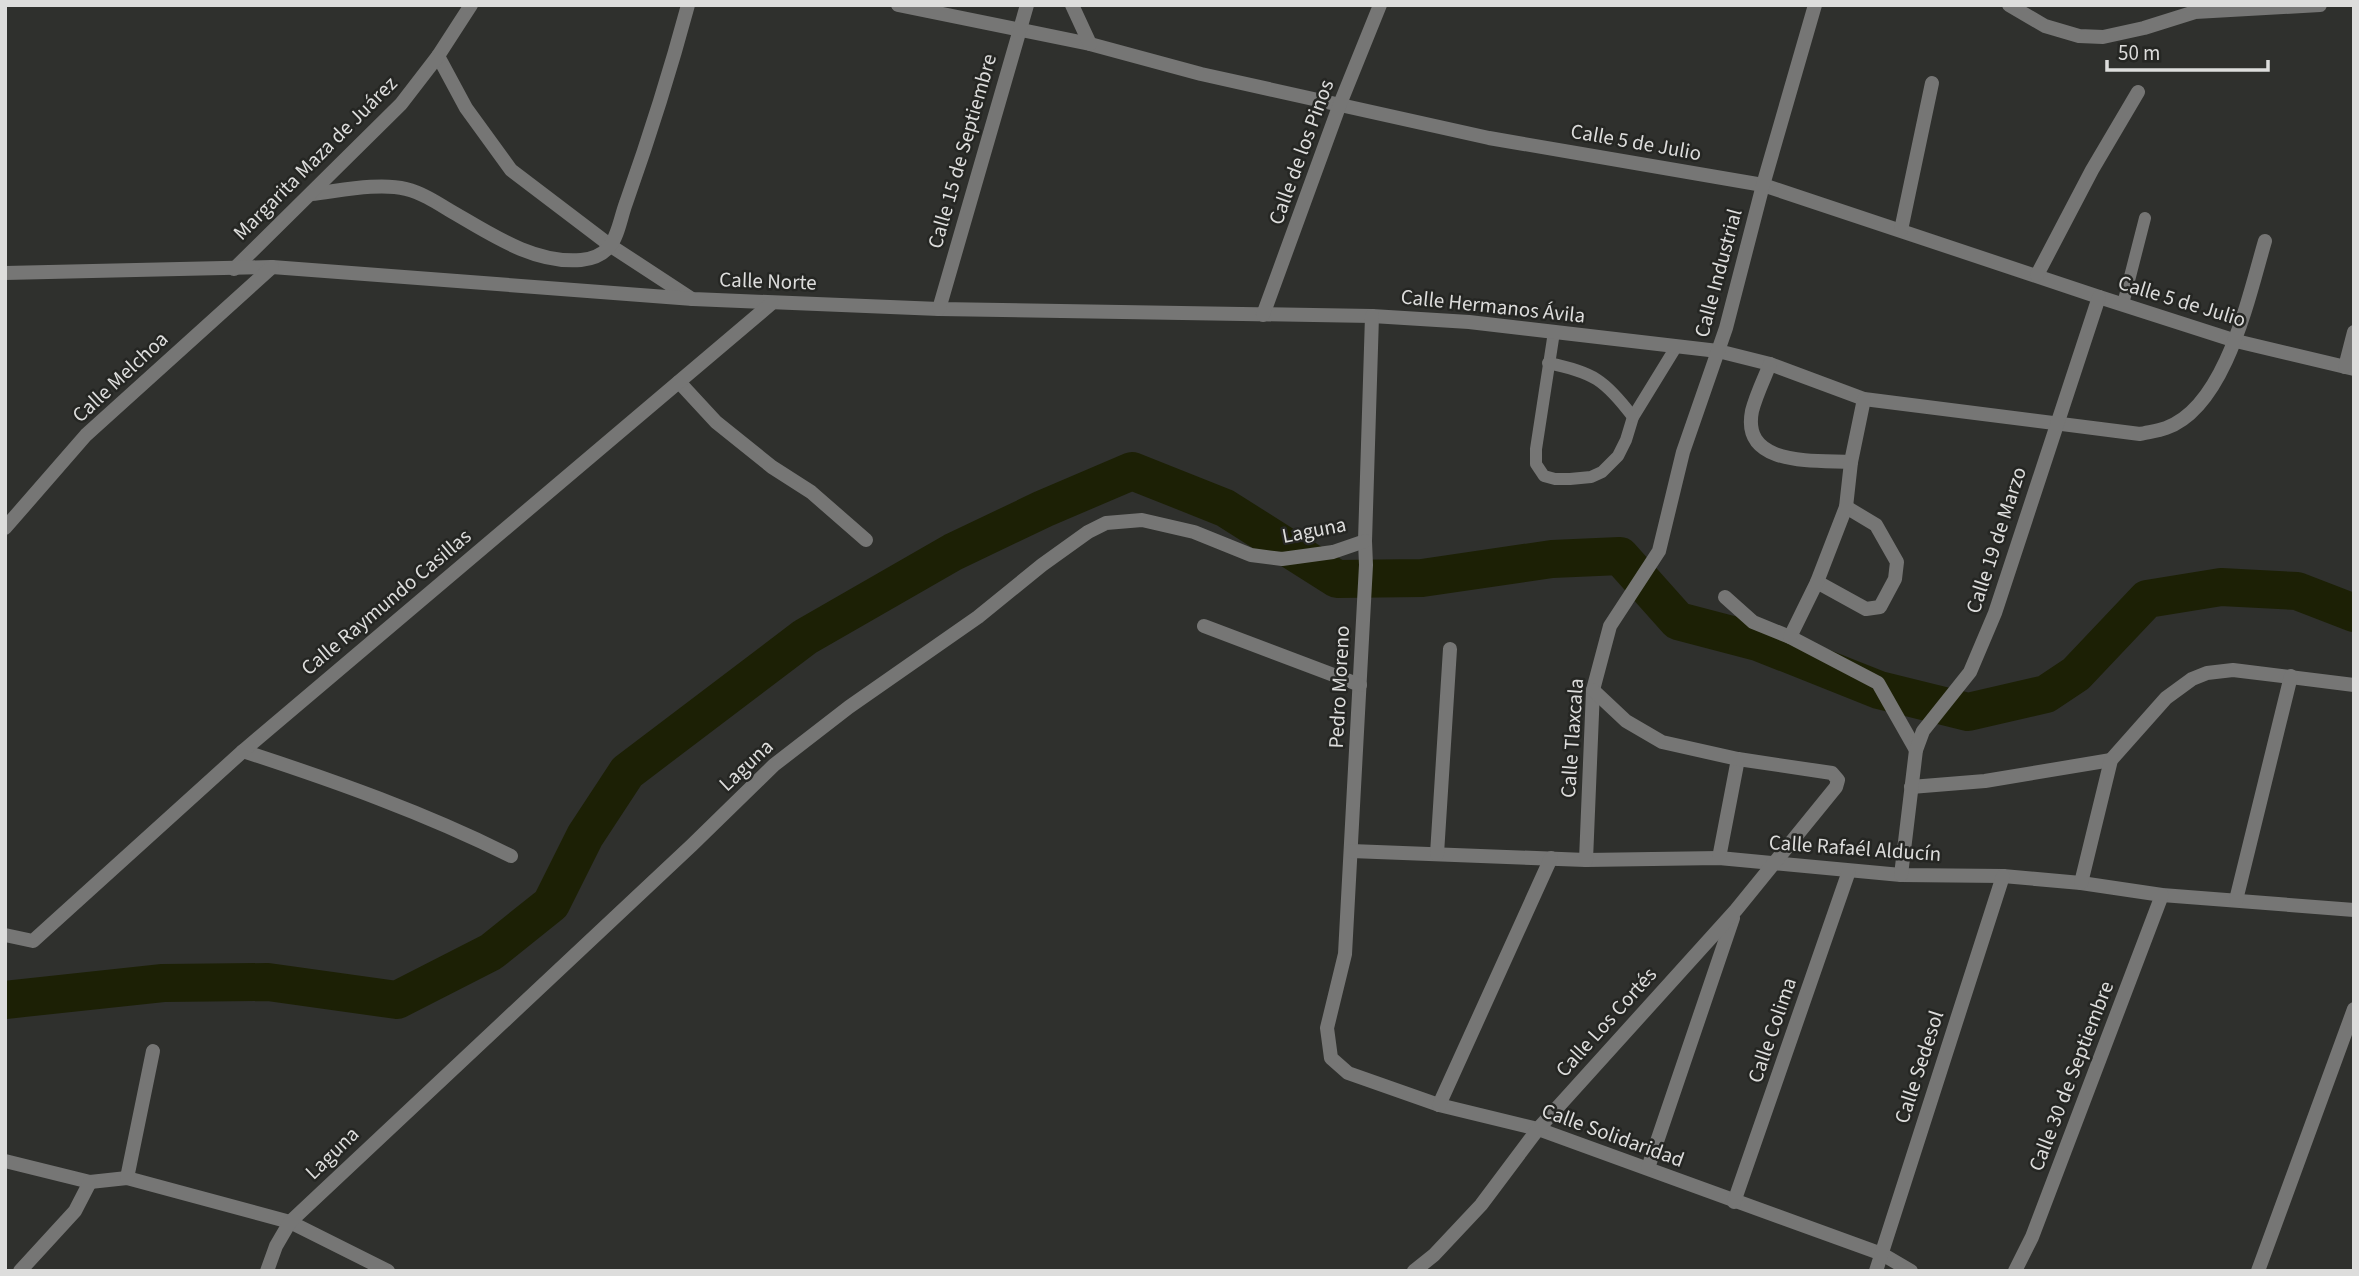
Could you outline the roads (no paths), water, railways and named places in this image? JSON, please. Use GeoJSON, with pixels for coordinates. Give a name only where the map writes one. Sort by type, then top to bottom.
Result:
{"type":"FeatureCollection","features":[{"type":"Feature","properties":{"kind":"street","name":"Margarita Maza de Juárez"},"geometry":{"type":"LineString","coordinates":[[234,269],[401,104],[438,56],[471,5]]}},
{"type":"Feature","properties":{"kind":"street"},"geometry":{"type":"LineString","coordinates":[[311,194],[356,189],[405,189],[431,199],[499,238],[541,257],[567,261],[600,255],[611,246],[670,71],[688,5]]}},
{"type":"Feature","properties":{"kind":"street","name":"Calle 5 de Julio"},"geometry":{"type":"LineString","coordinates":[[898,5],[1090,44],[1201,74],[1489,138],[1763,185],[2236,341],[2349,368]]}},
{"type":"Feature","properties":{"kind":"street","name":"Calle 15 de Septiembre"},"geometry":{"type":"LineString","coordinates":[[939,309],[1027,5]]}},
{"type":"Feature","properties":{"kind":"street"},"geometry":{"type":"LineString","coordinates":[[1072,5],[1090,44]]}},
{"type":"Feature","properties":{"kind":"street","name":"Calle de los Pinos"},"geometry":{"type":"LineString","coordinates":[[1263,315],[1340,104],[1380,5]]}},
{"type":"Feature","properties":{"kind":"street","name":"Calle Industrial"},"geometry":{"type":"LineString","coordinates":[[1659,551],[1683,452],[1718,351],[1815,5]]}},
{"type":"Feature","properties":{"kind":"street"},"geometry":{"type":"LineString","coordinates":[[2009,5],[2045,26],[2079,36],[2103,37],[2195,12],[2320,5]]}},
{"type":"Feature","properties":{"kind":"street"},"geometry":{"type":"LineString","coordinates":[[438,56],[466,108],[511,170],[611,246],[693,299]]}},
{"type":"Feature","properties":{"kind":"street"},"geometry":{"type":"LineString","coordinates":[[1901,230],[1932,83]]}},
{"type":"Feature","properties":{"kind":"street"},"geometry":{"type":"LineString","coordinates":[[2037,275],[2092,170],[2138,92]]}},
{"type":"Feature","properties":{"kind":"street"},"geometry":{"type":"LineString","coordinates":[[2056,425],[2140,434],[2168,428],[2193,411],[2211,387],[2236,341],[2265,241]]}},
{"type":"Feature","properties":{"kind":"street","name":"Calle Norte"},"geometry":{"type":"LineString","coordinates":[[5,273],[272,267],[772,303],[1263,315]]}},
{"type":"Feature","properties":{"kind":"street","name":"Calle Melchoa"},"geometry":{"type":"LineString","coordinates":[[5,528],[86,435],[272,267]]}},
{"type":"Feature","properties":{"kind":"street","name":"Calle 19 de Marzo"},"geometry":{"type":"LineString","coordinates":[[1901,875],[1916,750],[1923,731],[1970,672],[1995,613],[2099,298]]}},
{"type":"Feature","properties":{"kind":"street","name":"Calle Raymundo Casillas"},"geometry":{"type":"LineString","coordinates":[[5,934],[33,941],[243,751],[772,303]]}},
{"type":"Feature","properties":{"kind":"street","name":"Calle Hermanos Ávila"},"geometry":{"type":"LineString","coordinates":[[1263,315],[1372,316],[1469,322],[1718,351],[1770,364],[1864,399],[2056,425]]}},
{"type":"Feature","properties":{"kind":"street","name":"Pedro Moreno"},"geometry":{"type":"LineString","coordinates":[[1331,1058],[1327,1028],[1345,954],[1351,851],[1366,565],[1372,316]]}},
{"type":"Feature","properties":{"kind":"street"},"geometry":{"type":"LineString","coordinates":[[2349,368],[2354,332]]}},
{"type":"Feature","properties":{"kind":"street"},"geometry":{"type":"LineString","coordinates":[[1770,364],[1752,411],[1751,429],[1757,445],[1779,457],[1852,463]]}},
{"type":"Feature","properties":{"kind":"street"},"geometry":{"type":"LineString","coordinates":[[679,382],[716,422],[764,461],[811,492],[866,540]]}},
{"type":"Feature","properties":{"kind":"street"},"geometry":{"type":"LineString","coordinates":[[1790,637],[1816,582],[1846,507],[1864,399]]}},
{"type":"Feature","properties":{"kind":"street"},"geometry":{"type":"LineString","coordinates":[[1816,582],[1866,609],[1873,609],[1880,607],[1895,579],[1897,562],[1876,525],[1846,507]]}},
{"type":"Feature","properties":{"kind":"street","name":"Laguna"},"geometry":{"type":"LineString","coordinates":[[267,1271],[276,1246],[290,1222],[774,765],[849,707],[978,617],[1088,532],[1106,523],[1142,520],[1194,532],[1251,555],[1282,559],[1333,552],[1365,541]]}},
{"type":"Feature","properties":{"kind":"street","name":"Calle Tlaxcala"},"geometry":{"type":"LineString","coordinates":[[1586,860],[1593,690],[1610,626],[1659,551]]}},
{"type":"Feature","properties":{"kind":"street"},"geometry":{"type":"LineString","coordinates":[[1725,597],[1752,622],[1790,637],[1878,683],[1916,750]]}},
{"type":"Feature","properties":{"kind":"street"},"geometry":{"type":"LineString","coordinates":[[1204,626],[1360,685]]}},
{"type":"Feature","properties":{"kind":"street"},"geometry":{"type":"LineString","coordinates":[[1437,854],[1450,649]]}},
{"type":"Feature","properties":{"kind":"street"},"geometry":{"type":"LineString","coordinates":[[2081,883],[2111,760],[2166,698],[2192,679],[2207,673],[2233,670],[2354,685]]}},
{"type":"Feature","properties":{"kind":"street"},"geometry":{"type":"LineString","coordinates":[[2236,900],[2291,676]]}},
{"type":"Feature","properties":{"kind":"street"},"geometry":{"type":"LineString","coordinates":[[1593,690],[1626,721],[1662,742],[1738,759],[1719,858]]}},
{"type":"Feature","properties":{"kind":"street"},"geometry":{"type":"LineString","coordinates":[[243,751],[326,778],[455,828],[511,856]]}},
{"type":"Feature","properties":{"kind":"street","name":"Calle Los Cortés"},"geometry":{"type":"LineString","coordinates":[[1414,1271],[1434,1255],[1481,1205],[1538,1129],[1735,910],[1836,787],[1836,776],[1823,771],[1738,759]]}},
{"type":"Feature","properties":{"kind":"street"},"geometry":{"type":"LineString","coordinates":[[1911,788],[1985,781],[2111,760]]}},
{"type":"Feature","properties":{"kind":"street","name":"Calle Rafaél Alducín"},"geometry":{"type":"LineString","coordinates":[[1351,851],[1586,860],[1719,858],[1901,875],[2003,876],[2081,883],[2162,895],[2354,910]]}},
{"type":"Feature","properties":{"kind":"street"},"geometry":{"type":"LineString","coordinates":[[1439,1105],[1551,858]]}},
{"type":"Feature","properties":{"kind":"street","name":"Calle Colima"},"geometry":{"type":"LineString","coordinates":[[1734,1202],[1849,871]]}},
{"type":"Feature","properties":{"kind":"street","name":"Calle Sedesol"},"geometry":{"type":"LineString","coordinates":[[1876,1271],[2003,876]]}},
{"type":"Feature","properties":{"kind":"street","name":"Calle 30 de Septiembre"},"geometry":{"type":"LineString","coordinates":[[2015,1271],[2032,1237],[2162,895]]}},
{"type":"Feature","properties":{"kind":"street"},"geometry":{"type":"LineString","coordinates":[[1647,1168],[1735,910]]}},
{"type":"Feature","properties":{"kind":"street"},"geometry":{"type":"LineString","coordinates":[[2261,1270],[2354,1009]]}},
{"type":"Feature","properties":{"kind":"street"},"geometry":{"type":"LineString","coordinates":[[127,1178],[153,1052]]}},
{"type":"Feature","properties":{"kind":"street","name":"Calle Solidaridad"},"geometry":{"type":"LineString","coordinates":[[1331,1058],[1348,1073],[1439,1105],[1538,1129],[1882,1254],[1911,1271]]}},
{"type":"Feature","properties":{"kind":"street"},"geometry":{"type":"LineString","coordinates":[[5,1161],[90,1182],[127,1178],[290,1222],[388,1271]]}},
{"type":"Feature","properties":{"kind":"street"},"geometry":{"type":"LineString","coordinates":[[20,1271],[75,1211],[90,1182]]}},
{"type":"Feature","properties":{"kind":"lane"},"geometry":{"type":"LineString","coordinates":[[2123,304],[2145,218]]}},
{"type":"Feature","properties":{"kind":"lane"},"geometry":{"type":"LineString","coordinates":[[1554,332],[1536,464],[1544,475],[1555,479],[1591,477],[1602,472],[1618,456],[1633,418],[1676,347]]}},
{"type":"Feature","properties":{"kind":"lane"},"geometry":{"type":"LineString","coordinates":[[1548,363],[1591,374],[1605,384],[1633,418]]}},
{"type":"Feature","properties":{"kind":"waterway"},"geometry":{"type":"LineString","coordinates":[[5,1000],[163,983],[268,982],[397,1000],[491,952],[551,904],[585,836],[627,772],[805,637],[953,552],[1132,471],[1225,508],[1337,579],[1422,578],[1552,559],[1620,556],[1678,621],[1758,642],[1879,690],[1968,712],[2046,694],[2076,674],[2147,599],[2221,587],[2297,591],[2354,613]]}}]}
